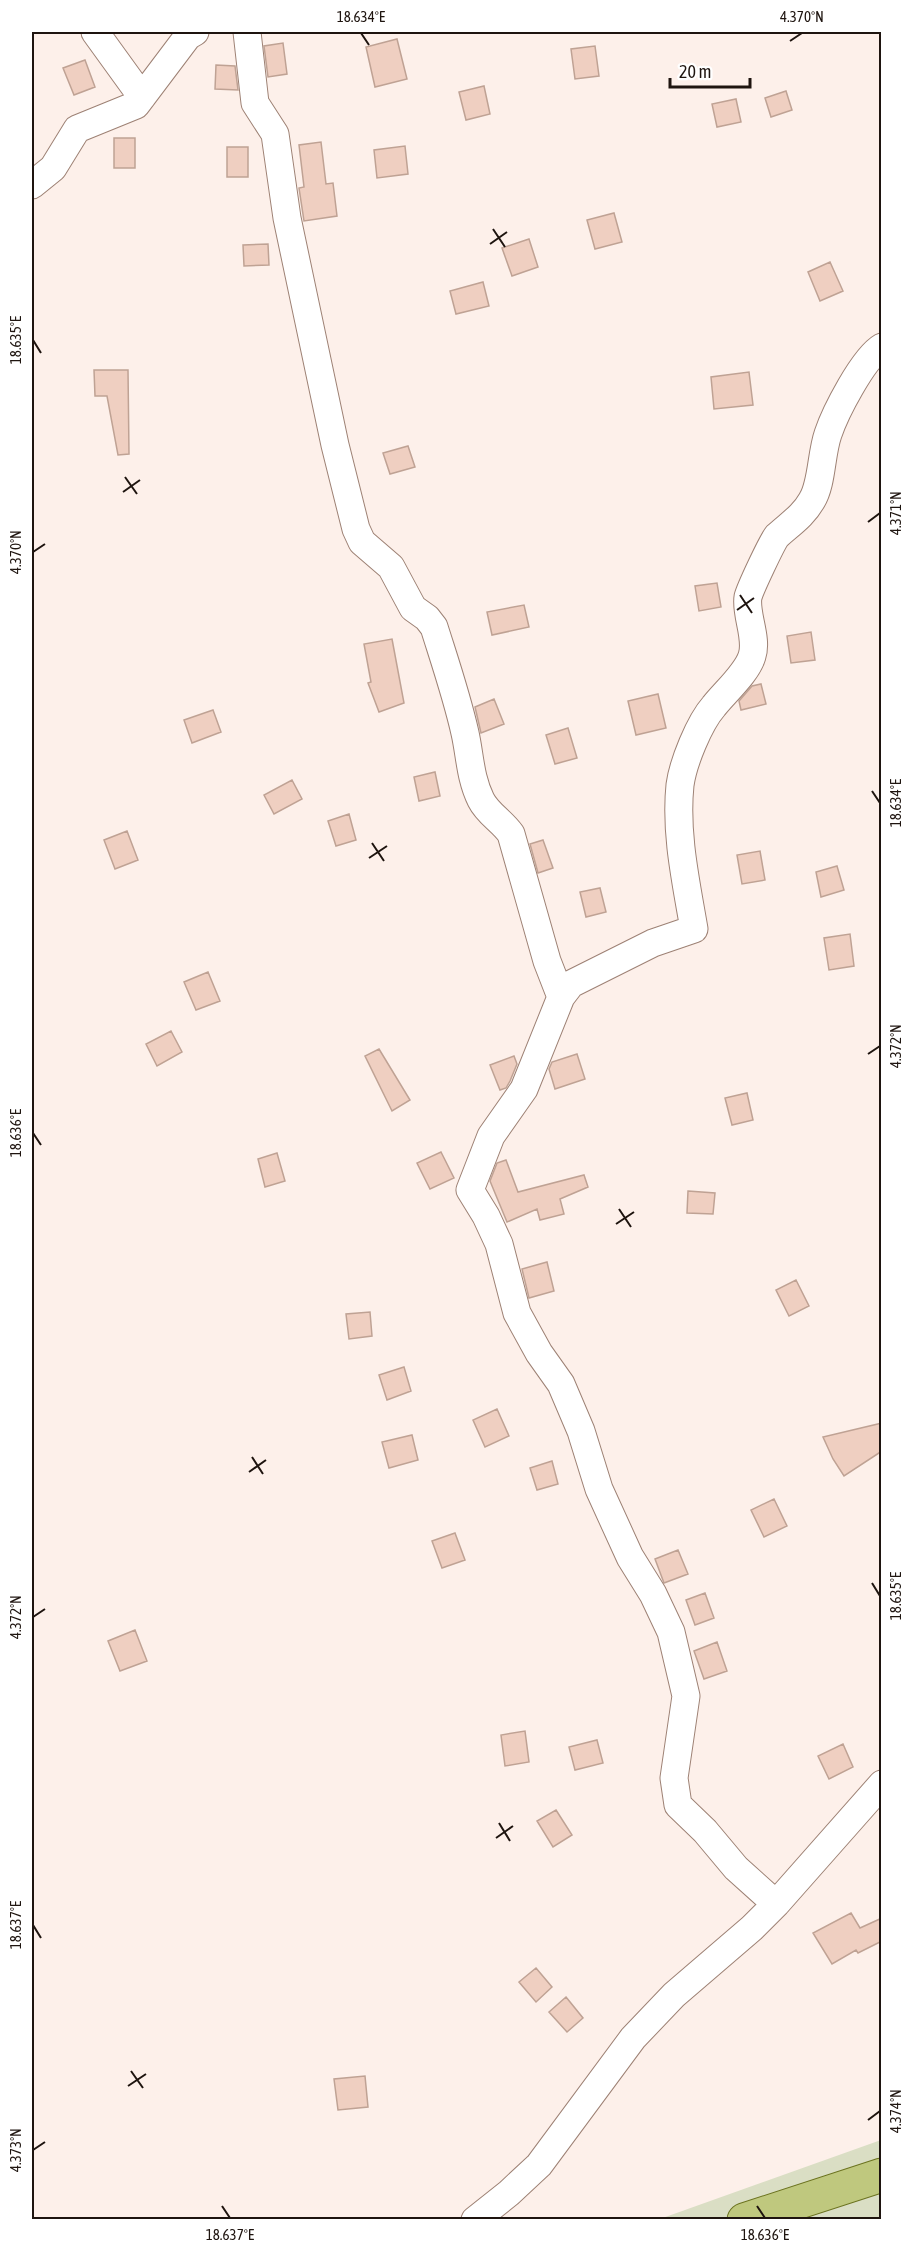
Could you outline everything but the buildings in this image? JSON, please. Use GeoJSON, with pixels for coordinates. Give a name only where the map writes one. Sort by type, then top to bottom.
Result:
{"type":"FeatureCollection","features":[{"type":"Feature","properties":{"kind":"main road"},"geometry":{"type":"LineString","coordinates":[[744,2220],[882,2175]]}},
{"type":"Feature","properties":{"kind":"street"},"geometry":{"type":"LineString","coordinates":[[95,32],[142,97]]}},
{"type":"Feature","properties":{"kind":"street"},"geometry":{"type":"LineString","coordinates":[[32,185],[53,168],[77,129],[136,105],[188,36],[195,32]]}},
{"type":"Feature","properties":{"kind":"street"},"geometry":{"type":"LineString","coordinates":[[247,32],[255,103],[275,134],[287,218],[335,445],[356,529],[362,542],[391,567],[413,608],[427,618],[434,627],[466,734],[469,765],[480,798],[489,812],[503,822],[511,834],[547,961],[561,997]]}},
{"type":"Feature","properties":{"kind":"street"},"geometry":{"type":"LineString","coordinates":[[776,1904],[736,1868],[705,1831],[678,1805],[674,1778],[686,1696],[671,1632],[653,1594],[630,1557],[599,1490],[581,1431],[561,1384],[539,1353],[517,1313],[500,1244],[470,1190],[491,1136],[524,1089],[561,997],[571,984],[653,943],[694,929],[682,864],[680,783],[692,746],[711,709],[738,678],[753,656],[753,629],[748,599],[775,538],[800,517],[813,498],[828,433],[860,368],[874,351],[882,346]]}},
{"type":"Feature","properties":{"kind":"street"},"geometry":{"type":"LineString","coordinates":[[475,2220],[539,2165],[633,2038],[674,1995],[752,1928],[776,1904],[882,1784]]}},
{"type":"Feature","properties":{"kind":"green space"},"geometry":{"type":"Polygon","coordinates":[[[881,2140],[881,2219],[657,2220],[881,2140]]]}}]}
